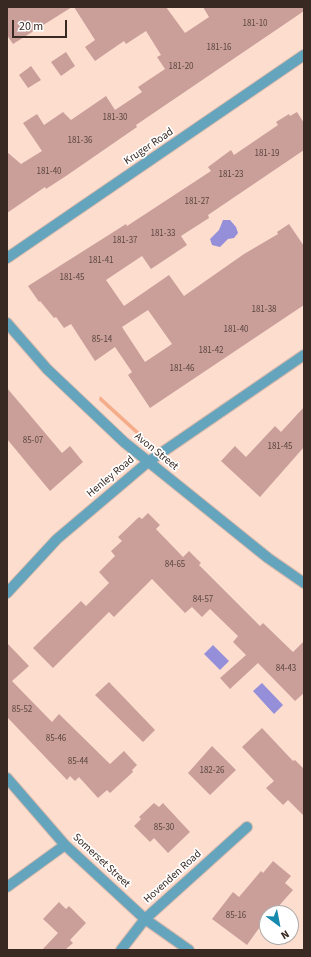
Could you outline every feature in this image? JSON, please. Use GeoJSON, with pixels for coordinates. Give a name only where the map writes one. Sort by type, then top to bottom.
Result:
{"type":"FeatureCollection","features":[{"type":"Feature","properties":{"kind":"street","name":"Kruger Road"},"geometry":{"type":"LineString","coordinates":[[7,258],[304,55]]}},
{"type":"Feature","properties":{"kind":"street","name":"Avon Street"},"geometry":{"type":"LineString","coordinates":[[7,323],[47,369],[124,442],[268,558],[304,584]]}},
{"type":"Feature","properties":{"kind":"street","name":"Henley Road"},"geometry":{"type":"LineString","coordinates":[[7,593],[58,539],[148,462],[304,355]]}},
{"type":"Feature","properties":{"kind":"street","name":"Somerset Street"},"geometry":{"type":"LineString","coordinates":[[7,778],[65,844],[145,919],[189,950]]}},
{"type":"Feature","properties":{"kind":"street","name":"Hovenden Road"},"geometry":{"type":"LineString","coordinates":[[121,950],[145,919],[247,827]]}},
{"type":"Feature","properties":{"kind":"street"},"geometry":{"type":"LineString","coordinates":[[7,887],[65,844]]}},
{"type":"Feature","properties":{"kind":"shaded area"},"geometry":{"type":"Polygon","coordinates":[[[223,220],[230,220],[236,227],[238,233],[234,238],[228,239],[220,247],[212,245],[210,239],[219,230],[223,220]]]}},
{"type":"Feature","properties":{"kind":"shaded area"},"geometry":{"type":"Polygon","coordinates":[[[100,396],[146,438],[144,441],[99,400],[100,396]]]}},
{"type":"Feature","properties":{"kind":"shaded area"},"geometry":{"type":"Polygon","coordinates":[[[213,645],[229,661],[220,670],[204,654],[213,645]]]}},
{"type":"Feature","properties":{"kind":"shaded area"},"geometry":{"type":"Polygon","coordinates":[[[262,683],[283,705],[274,714],[253,691],[262,683]]]}},
{"type":"Feature","properties":{"kind":"building"},"geometry":{"type":"Polygon","coordinates":[[[7,7],[72,7],[13,44],[7,35],[7,7]]]}},
{"type":"Feature","properties":{"kind":"building"},"geometry":{"type":"Polygon","coordinates":[[[74,7],[166,7],[185,33],[209,17],[203,7],[304,7],[304,11],[136,125],[137,127],[66,176],[46,189],[45,187],[7,213],[7,152],[21,164],[42,151],[23,123],[37,114],[44,125],[63,112],[71,120],[106,96],[115,110],[142,92],[138,87],[165,69],[157,57],[161,55],[146,31],[126,44],[124,41],[95,61],[85,47],[95,40],[74,7]]]}},
{"type":"Feature","properties":{"kind":"building"},"geometry":{"type":"Polygon","coordinates":[[[66,52],[75,66],[61,76],[51,62],[66,52]]]}},
{"type":"Feature","properties":{"kind":"building"},"geometry":{"type":"Polygon","coordinates":[[[31,66],[41,80],[28,88],[19,75],[31,66]]]}},
{"type":"Feature","properties":{"kind":"building"},"geometry":{"type":"Polygon","coordinates":[[[297,112],[304,123],[304,150],[208,215],[209,218],[181,236],[187,245],[151,269],[142,256],[106,280],[124,306],[169,275],[184,296],[244,254],[278,234],[277,232],[289,224],[304,246],[304,305],[150,408],[128,375],[132,372],[115,347],[95,361],[71,324],[64,328],[56,317],[54,318],[40,301],[39,302],[28,286],[126,224],[127,226],[211,171],[208,167],[231,150],[234,155],[278,125],[276,122],[289,114],[290,116],[297,112]],[[148,310],[122,327],[145,362],[172,344],[148,310]]]}},
{"type":"Feature","properties":{"kind":"building"},"geometry":{"type":"Polygon","coordinates":[[[7,388],[62,453],[70,446],[83,462],[50,491],[7,439],[7,388]]]}},
{"type":"Feature","properties":{"kind":"building"},"geometry":{"type":"Polygon","coordinates":[[[304,407],[304,447],[260,497],[221,461],[235,446],[246,457],[275,426],[281,432],[304,407]]]}},
{"type":"Feature","properties":{"kind":"building"},"geometry":{"type":"Polygon","coordinates":[[[148,513],[160,525],[156,529],[183,557],[189,551],[201,563],[199,565],[260,626],[263,623],[293,652],[304,641],[304,693],[295,701],[258,663],[230,689],[220,678],[246,655],[233,642],[238,636],[210,609],[202,617],[192,607],[185,613],[152,579],[114,617],[109,612],[53,668],[33,648],[81,601],[86,606],[109,583],[99,572],[115,556],[111,551],[122,541],[118,537],[139,517],[142,519],[148,513]]]}},
{"type":"Feature","properties":{"kind":"building"},"geometry":{"type":"Polygon","coordinates":[[[7,643],[29,666],[12,681],[52,722],[59,714],[110,764],[124,751],[137,765],[132,770],[133,772],[110,793],[107,790],[98,798],[79,777],[75,781],[70,776],[67,780],[7,717],[7,643]]]}},
{"type":"Feature","properties":{"kind":"building"},"geometry":{"type":"Polygon","coordinates":[[[109,682],[155,730],[143,742],[95,695],[109,682]]]}},
{"type":"Feature","properties":{"kind":"building"},"geometry":{"type":"Polygon","coordinates":[[[262,728],[293,761],[295,760],[304,769],[304,816],[288,800],[283,805],[266,788],[274,781],[242,747],[262,728]]]}},
{"type":"Feature","properties":{"kind":"building"},"geometry":{"type":"Polygon","coordinates":[[[212,746],[236,770],[210,795],[188,773],[212,746]]]}},
{"type":"Feature","properties":{"kind":"building"},"geometry":{"type":"Polygon","coordinates":[[[154,803],[159,807],[163,803],[190,832],[168,853],[154,838],[150,842],[134,826],[141,819],[139,817],[154,803]]]}},
{"type":"Feature","properties":{"kind":"building"},"geometry":{"type":"Polygon","coordinates":[[[273,861],[291,876],[285,883],[293,890],[280,905],[259,905],[259,928],[247,945],[212,919],[233,892],[239,897],[261,871],[263,873],[273,861]]]}},
{"type":"Feature","properties":{"kind":"building"},"geometry":{"type":"Polygon","coordinates":[[[59,902],[66,909],[69,906],[86,923],[70,940],[73,943],[65,950],[42,950],[58,933],[43,919],[59,902]]]}}]}
